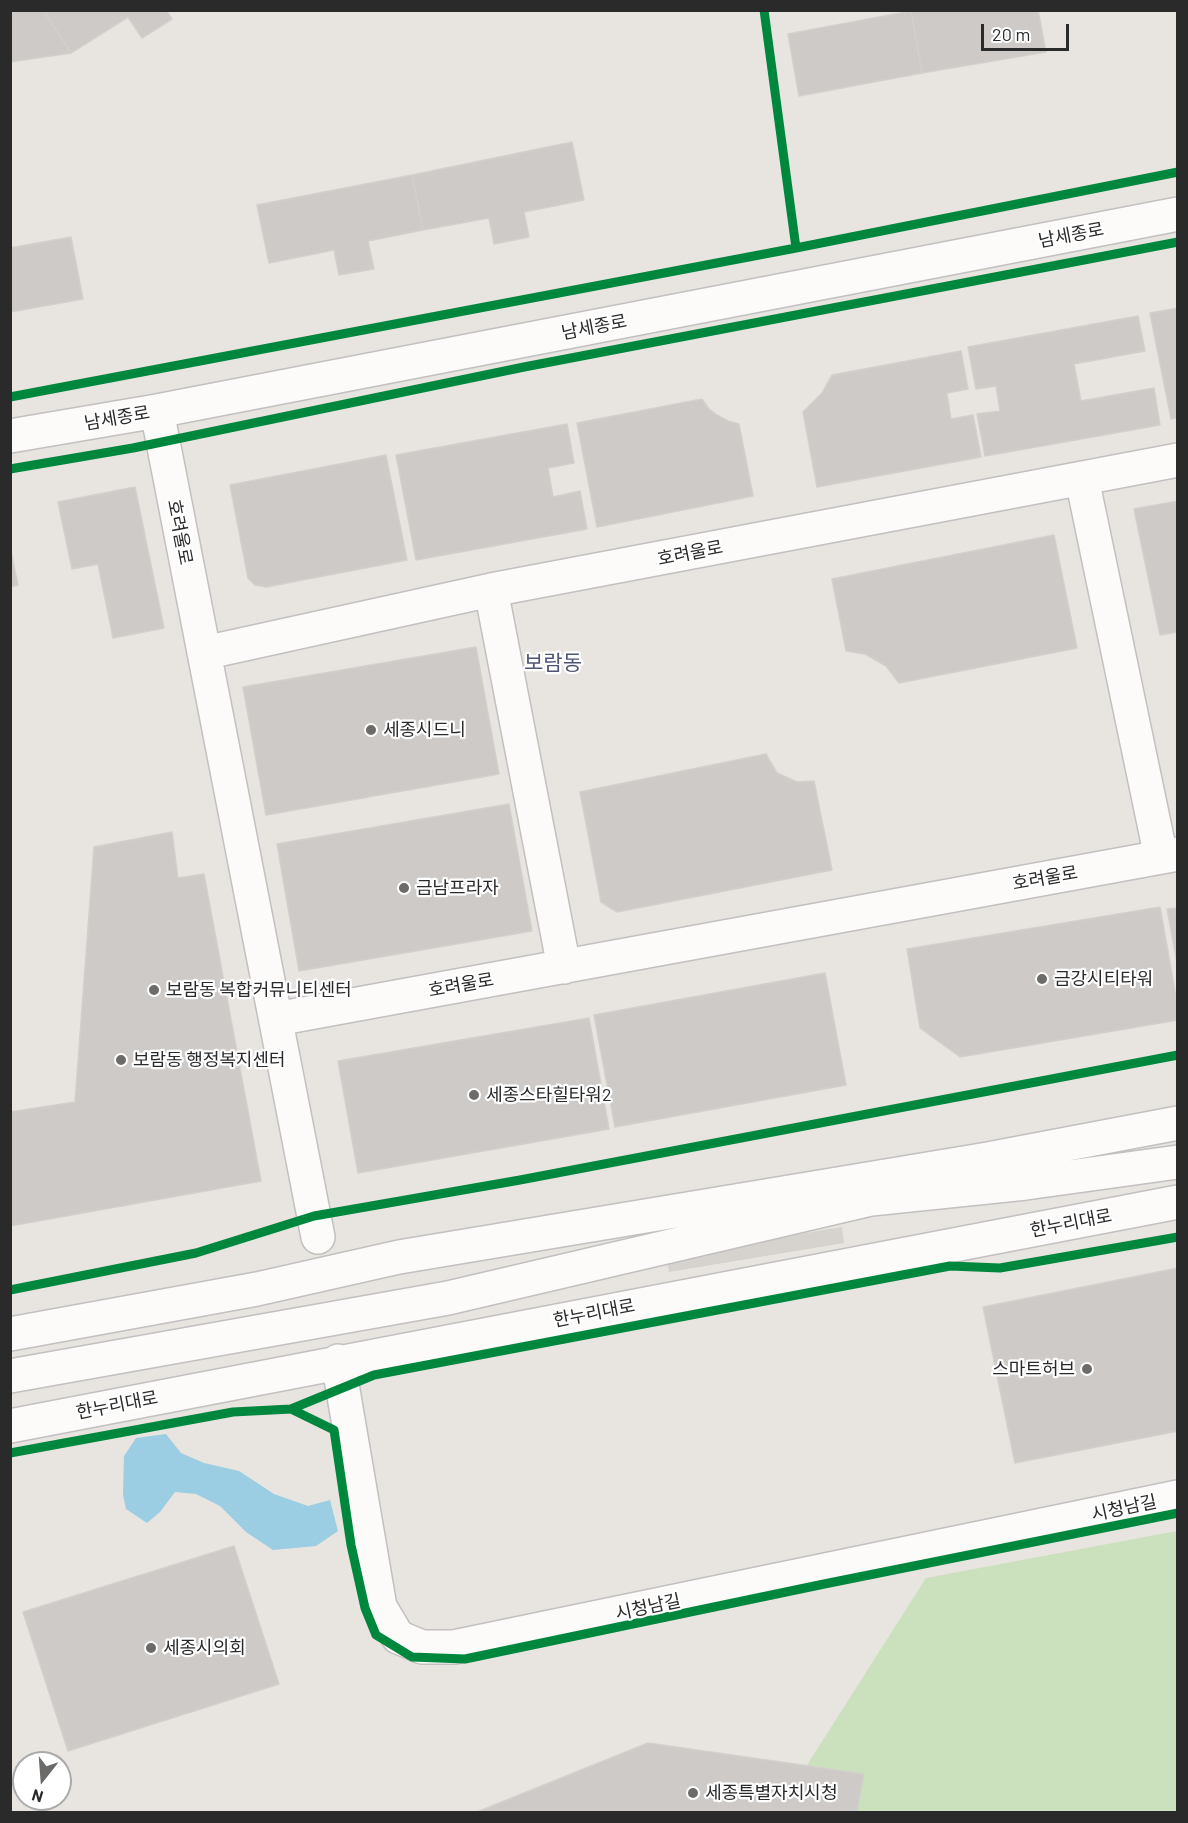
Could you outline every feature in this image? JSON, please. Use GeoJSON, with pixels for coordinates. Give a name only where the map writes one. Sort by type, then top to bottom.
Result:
{"type":"FeatureCollection","features":[{"type":"Feature","properties":{"kind":"street","name":"남세종로"},"geometry":{"type":"LineString","coordinates":[[10,436],[157,411],[1178,214]]}},
{"type":"Feature","properties":{"kind":"street","name":"호려울로"},"geometry":{"type":"LineString","coordinates":[[157,411],[318,1237]]}},
{"type":"Feature","properties":{"kind":"street","name":"호려울로"},"geometry":{"type":"LineString","coordinates":[[204,653],[491,590],[1178,460]]}},
{"type":"Feature","properties":{"kind":"street"},"geometry":{"type":"LineString","coordinates":[[1082,479],[1169,855]]}},
{"type":"Feature","properties":{"kind":"street"},"geometry":{"type":"LineString","coordinates":[[491,590],[564,967]]}},
{"type":"Feature","properties":{"kind":"street","name":"호려울로"},"geometry":{"type":"LineString","coordinates":[[276,1019],[1169,855]]}},
{"type":"Feature","properties":{"kind":"street"},"geometry":{"type":"LineString","coordinates":[[10,1335],[257,1289],[399,1257],[988,1159],[1178,1123]]}},
{"type":"Feature","properties":{"kind":"street"},"geometry":{"type":"LineString","coordinates":[[10,1376],[448,1298],[871,1199],[1026,1183],[1178,1162]]}},
{"type":"Feature","properties":{"kind":"street","name":"한누리대로"},"geometry":{"type":"LineString","coordinates":[[10,1425],[1178,1202]]}},
{"type":"Feature","properties":{"kind":"street"},"geometry":{"type":"LineString","coordinates":[[257,1289],[280,1273],[318,1237],[352,1256],[399,1257]]}},
{"type":"Feature","properties":{"kind":"street","name":"시청남길"},"geometry":{"type":"LineString","coordinates":[[338,1361],[380,1607],[398,1638],[422,1647],[454,1647],[1178,1497]]}},
{"type":"Feature","properties":{"kind":"green space"},"geometry":{"type":"Polygon","coordinates":[[[1177,1531],[1177,1812],[843,1812],[802,1773],[926,1578],[1177,1531]]]}},
{"type":"Feature","properties":{"kind":"shaded area"},"geometry":{"type":"Polygon","coordinates":[[[842,1227],[844,1243],[669,1272],[666,1256],[842,1227]]]}},
{"type":"Feature","properties":{"kind":"water"},"geometry":{"type":"Polygon","coordinates":[[[166,1434],[181,1453],[204,1463],[239,1471],[274,1494],[308,1506],[330,1500],[338,1531],[316,1546],[273,1550],[246,1532],[220,1506],[196,1494],[175,1492],[160,1512],[147,1523],[126,1509],[123,1495],[124,1456],[136,1438],[166,1434]]]}},
{"type":"Feature","properties":{"kind":"building"},"geometry":{"type":"Polygon","coordinates":[[[10,10],[43,10],[71,53],[10,62],[10,10]]]}},
{"type":"Feature","properties":{"kind":"building"},"geometry":{"type":"Polygon","coordinates":[[[43,10],[166,10],[172,19],[142,38],[128,17],[71,53],[43,10]]]}},
{"type":"Feature","properties":{"kind":"building"},"geometry":{"type":"Polygon","coordinates":[[[1038,10],[1046,52],[922,73],[911,11],[1038,10]]]}},
{"type":"Feature","properties":{"kind":"building"},"geometry":{"type":"Polygon","coordinates":[[[911,11],[922,73],[799,96],[788,34],[911,11]]]}},
{"type":"Feature","properties":{"kind":"building"},"geometry":{"type":"Polygon","coordinates":[[[572,142],[584,200],[524,212],[529,237],[494,244],[489,218],[423,230],[412,175],[572,142]]]}},
{"type":"Feature","properties":{"kind":"building"},"geometry":{"type":"Polygon","coordinates":[[[412,175],[423,230],[368,241],[374,269],[339,275],[334,250],[269,263],[257,205],[412,175]]]}},
{"type":"Feature","properties":{"kind":"building"},"geometry":{"type":"Polygon","coordinates":[[[71,237],[83,299],[10,312],[10,248],[71,237]]]}},
{"type":"Feature","properties":{"kind":"building"},"geometry":{"type":"Polygon","coordinates":[[[1178,308],[1178,418],[1171,419],[1150,313],[1178,308]]]}},
{"type":"Feature","properties":{"kind":"building"},"geometry":{"type":"Polygon","coordinates":[[[1138,316],[1145,351],[1074,364],[1081,401],[1154,388],[1160,425],[985,456],[977,414],[1000,411],[996,386],[976,389],[968,347],[1138,316]]]}},
{"type":"Feature","properties":{"kind":"building"},"geometry":{"type":"Polygon","coordinates":[[[961,351],[968,389],[947,393],[951,419],[973,415],[981,457],[817,487],[803,412],[822,393],[832,375],[961,351]]]}},
{"type":"Feature","properties":{"kind":"building"},"geometry":{"type":"Polygon","coordinates":[[[702,399],[717,415],[739,424],[753,496],[597,527],[577,423],[702,399]]]}},
{"type":"Feature","properties":{"kind":"building"},"geometry":{"type":"Polygon","coordinates":[[[567,424],[574,463],[548,468],[553,497],[580,491],[587,529],[416,560],[396,455],[567,424]]]}},
{"type":"Feature","properties":{"kind":"building"},"geometry":{"type":"Polygon","coordinates":[[[386,455],[407,560],[266,587],[255,585],[248,578],[230,485],[386,455]]]}},
{"type":"Feature","properties":{"kind":"building"},"geometry":{"type":"Polygon","coordinates":[[[135,487],[164,628],[113,638],[98,564],[72,569],[58,502],[135,487]]]}},
{"type":"Feature","properties":{"kind":"building"},"geometry":{"type":"Polygon","coordinates":[[[1178,501],[1178,632],[1160,635],[1134,509],[1178,501]]]}},
{"type":"Feature","properties":{"kind":"building"},"geometry":{"type":"Polygon","coordinates":[[[1054,535],[1077,648],[899,683],[886,666],[865,654],[846,651],[832,579],[1054,535]]]}},
{"type":"Feature","properties":{"kind":"building"},"geometry":{"type":"Polygon","coordinates":[[[10,547],[18,585],[10,587],[10,547]]]}},
{"type":"Feature","properties":{"kind":"building","name":"세종시드니"},"geometry":{"type":"Polygon","coordinates":[[[476,647],[499,774],[266,815],[243,687],[476,647]]]}},
{"type":"Feature","properties":{"kind":"building"},"geometry":{"type":"Polygon","coordinates":[[[766,754],[777,773],[797,782],[814,781],[832,870],[617,912],[601,902],[580,792],[766,754]]]}},
{"type":"Feature","properties":{"kind":"building","name":"금남프라자"},"geometry":{"type":"Polygon","coordinates":[[[509,804],[532,931],[299,971],[277,844],[509,804]]]}},
{"type":"Feature","properties":{"kind":"building","name":"보람동 복합커뮤니티센터"},"geometry":{"type":"Polygon","coordinates":[[[172,832],[178,878],[204,874],[261,1181],[10,1226],[10,1112],[75,1102],[94,847],[172,832]]]}},
{"type":"Feature","properties":{"kind":"building","name":"금강시티타워"},"geometry":{"type":"Polygon","coordinates":[[[1160,907],[1178,1008],[1178,1020],[960,1057],[920,1028],[907,949],[1160,907]]]}},
{"type":"Feature","properties":{"kind":"building"},"geometry":{"type":"Polygon","coordinates":[[[1178,908],[1178,968],[1167,909],[1178,908]]]}},
{"type":"Feature","properties":{"kind":"building"},"geometry":{"type":"Polygon","coordinates":[[[825,973],[846,1085],[615,1127],[594,1015],[825,973]]]}},
{"type":"Feature","properties":{"kind":"building","name":"세종스타힐타워2"},"geometry":{"type":"Polygon","coordinates":[[[589,1018],[609,1129],[358,1173],[338,1061],[589,1018]]]}},
{"type":"Feature","properties":{"kind":"building","name":"스마트허브"},"geometry":{"type":"Polygon","coordinates":[[[1178,1268],[1178,1431],[1015,1463],[983,1307],[1178,1268]]]}},
{"type":"Feature","properties":{"kind":"building","name":"세종시의회"},"geometry":{"type":"Polygon","coordinates":[[[234,1546],[279,1684],[68,1751],[23,1612],[234,1546]]]}},
{"type":"Feature","properties":{"kind":"building","name":"세종특별자치시청"},"geometry":{"type":"Polygon","coordinates":[[[648,1743],[864,1774],[857,1812],[477,1812],[648,1743]]]}},
{"type":"Feature","properties":{"kind":"cycle path"},"geometry":{"type":"LineString","coordinates":[[764,10],[796,248]]}},
{"type":"Feature","properties":{"kind":"cycle path"},"geometry":{"type":"LineString","coordinates":[[10,397],[796,248],[1178,172]]}},
{"type":"Feature","properties":{"kind":"cycle path"},"geometry":{"type":"LineString","coordinates":[[10,469],[133,448],[524,367],[1178,242]]}},
{"type":"Feature","properties":{"kind":"cycle path"},"geometry":{"type":"LineString","coordinates":[[10,1290],[196,1253],[314,1216],[520,1180],[1178,1055]]}},
{"type":"Feature","properties":{"kind":"cycle path"},"geometry":{"type":"LineString","coordinates":[[291,1409],[374,1375],[950,1266],[1000,1268],[1178,1237]]}},
{"type":"Feature","properties":{"kind":"cycle path"},"geometry":{"type":"LineString","coordinates":[[10,1453],[233,1412],[291,1409],[334,1430],[351,1545],[365,1608],[376,1635],[412,1657],[465,1659],[1178,1513]]}},
{"type":"Feature","properties":{"kind":"place","name":"세종시드니"},"geometry":{"type":"Point","coordinates":[371,730]}},
{"type":"Feature","properties":{"kind":"place","name":"금남프라자"},"geometry":{"type":"Point","coordinates":[404,888]}},
{"type":"Feature","properties":{"kind":"place","name":"금강시티타워"},"geometry":{"type":"Point","coordinates":[1042,979]}},
{"type":"Feature","properties":{"kind":"place","name":"보람동 복합커뮤니티센터"},"geometry":{"type":"Point","coordinates":[154,990]}},
{"type":"Feature","properties":{"kind":"place","name":"보람동 행정복지센터"},"geometry":{"type":"Point","coordinates":[121,1060]}},
{"type":"Feature","properties":{"kind":"place","name":"세종스타힐타워2"},"geometry":{"type":"Point","coordinates":[474,1095]}},
{"type":"Feature","properties":{"kind":"place","name":"스마트허브"},"geometry":{"type":"Point","coordinates":[1087,1369]}},
{"type":"Feature","properties":{"kind":"place","name":"세종시의회"},"geometry":{"type":"Point","coordinates":[151,1648]}},
{"type":"Feature","properties":{"kind":"place","name":"세종특별자치시청"},"geometry":{"type":"Point","coordinates":[693,1793]}},
{"type":"Feature","properties":{"kind":"district","name":"보람동"},"geometry":{"type":"Point","coordinates":[553,663]}}]}
